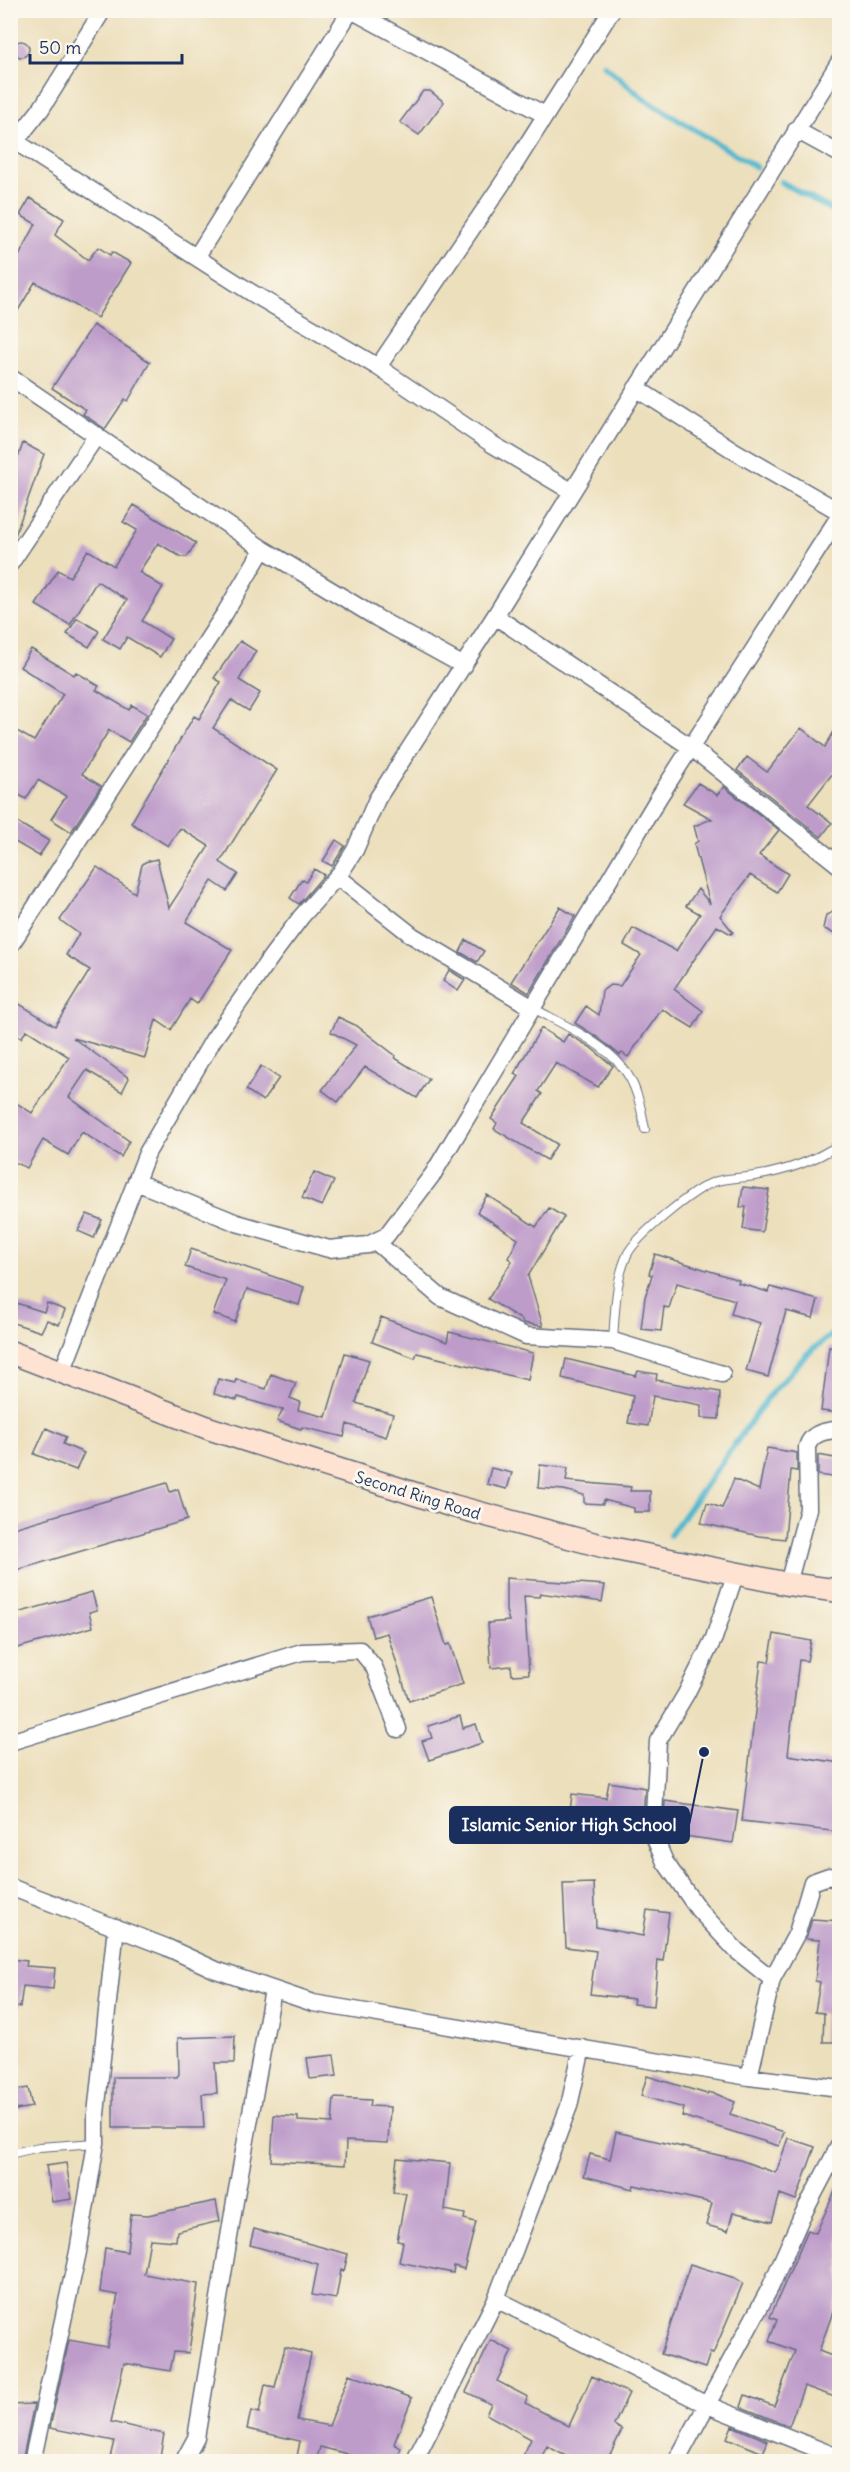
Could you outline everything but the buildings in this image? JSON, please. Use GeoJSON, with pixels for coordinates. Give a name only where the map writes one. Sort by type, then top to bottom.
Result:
{"type":"FeatureCollection","features":[{"type":"Feature","properties":{"kind":"main road","name":"Second Ring Road"},"geometry":{"type":"LineString","coordinates":[[10,1352],[211,1429],[453,1506],[606,1547],[788,1584],[840,1591]]}},
{"type":"Feature","properties":{"kind":"street"},"geometry":{"type":"LineString","coordinates":[[103,10],[71,64],[13,145],[197,256],[252,293],[378,367],[492,444],[571,491]]}},
{"type":"Feature","properties":{"kind":"street"},"geometry":{"type":"LineString","coordinates":[[197,256],[351,10],[545,115]]}},
{"type":"Feature","properties":{"kind":"street"},"geometry":{"type":"LineString","coordinates":[[378,367],[506,178],[612,10]]}},
{"type":"Feature","properties":{"kind":"street"},"geometry":{"type":"LineString","coordinates":[[62,1372],[147,1153],[213,1040],[283,941],[338,877],[355,850],[378,799],[464,666],[840,61]]}},
{"type":"Feature","properties":{"kind":"street"},"geometry":{"type":"LineString","coordinates":[[796,130],[840,154]]}},
{"type":"Feature","properties":{"kind":"street"},"geometry":{"type":"LineString","coordinates":[[10,377],[263,549],[377,618],[464,666]]}},
{"type":"Feature","properties":{"kind":"street"},"geometry":{"type":"LineString","coordinates":[[136,1182],[237,1223],[318,1246],[352,1248],[376,1242],[386,1236],[434,1174],[659,797],[840,513],[735,453],[636,388]]}},
{"type":"Feature","properties":{"kind":"street"},"geometry":{"type":"LineString","coordinates":[[10,564],[97,435]]}},
{"type":"Feature","properties":{"kind":"street"},"geometry":{"type":"LineString","coordinates":[[10,946],[213,633],[263,549]]}},
{"type":"Feature","properties":{"kind":"street"},"geometry":{"type":"LineString","coordinates":[[495,616],[692,748],[840,866]]}},
{"type":"Feature","properties":{"kind":"street"},"geometry":{"type":"LineString","coordinates":[[338,877],[413,936],[533,1008]]}},
{"type":"Feature","properties":{"kind":"street"},"geometry":{"type":"LineString","coordinates":[[376,1242],[440,1297],[526,1336],[613,1341],[722,1374]]}},
{"type":"Feature","properties":{"kind":"street"},"geometry":{"type":"LineString","coordinates":[[788,1584],[808,1509],[807,1447],[809,1439],[826,1431],[840,1430]]}},
{"type":"Feature","properties":{"kind":"street"},"geometry":{"type":"LineString","coordinates":[[736,1572],[714,1638],[686,1694],[658,1741],[652,1834],[665,1863],[698,1909],[737,1952],[772,1979]]}},
{"type":"Feature","properties":{"kind":"street"},"geometry":{"type":"LineString","coordinates":[[10,1742],[302,1652],[360,1650],[374,1667],[398,1729]]}},
{"type":"Feature","properties":{"kind":"street"},"geometry":{"type":"LineString","coordinates":[[749,2077],[772,1979],[797,1932],[812,1882],[829,1876],[840,1880]]}},
{"type":"Feature","properties":{"kind":"street"},"geometry":{"type":"LineString","coordinates":[[10,1887],[116,1927],[216,1970],[313,2003],[749,2077],[840,2088]]}},
{"type":"Feature","properties":{"kind":"street"},"geometry":{"type":"LineString","coordinates":[[32,2462],[78,2252],[96,2143],[96,2114],[116,1927]]}},
{"type":"Feature","properties":{"kind":"street"},"geometry":{"type":"LineString","coordinates":[[183,2462],[196,2438],[235,2200],[273,1990]]}},
{"type":"Feature","properties":{"kind":"street"},"geometry":{"type":"LineString","coordinates":[[414,2462],[496,2299],[569,2106],[582,2049]]}},
{"type":"Feature","properties":{"kind":"street"},"geometry":{"type":"LineString","coordinates":[[676,2462],[705,2404],[770,2288],[801,2218],[840,2144]]}},
{"type":"Feature","properties":{"kind":"street"},"geometry":{"type":"LineString","coordinates":[[496,2299],[705,2404],[840,2458]]}},
{"type":"Feature","properties":{"kind":"lane"},"geometry":{"type":"LineString","coordinates":[[533,1008],[596,1044],[623,1068],[638,1096],[645,1129]]}},
{"type":"Feature","properties":{"kind":"lane"},"geometry":{"type":"LineString","coordinates":[[613,1341],[616,1295],[627,1254],[647,1232],[684,1199],[714,1182],[768,1174],[801,1165],[840,1144]]}},
{"type":"Feature","properties":{"kind":"lane"},"geometry":{"type":"LineString","coordinates":[[10,2154],[39,2148],[96,2143]]}},
{"type":"Feature","properties":{"kind":"waterway"},"geometry":{"type":"LineString","coordinates":[[604,65],[643,98],[756,167]]}},
{"type":"Feature","properties":{"kind":"waterway"},"geometry":{"type":"LineString","coordinates":[[781,182],[830,209],[840,219]]}},
{"type":"Feature","properties":{"kind":"waterway"},"geometry":{"type":"LineString","coordinates":[[670,1535],[769,1396],[807,1354],[840,1328]]}},
{"type":"Feature","properties":{"kind":"place","name":"Islamic Senior High School"},"geometry":{"type":"Point","coordinates":[704,1752]}}]}
